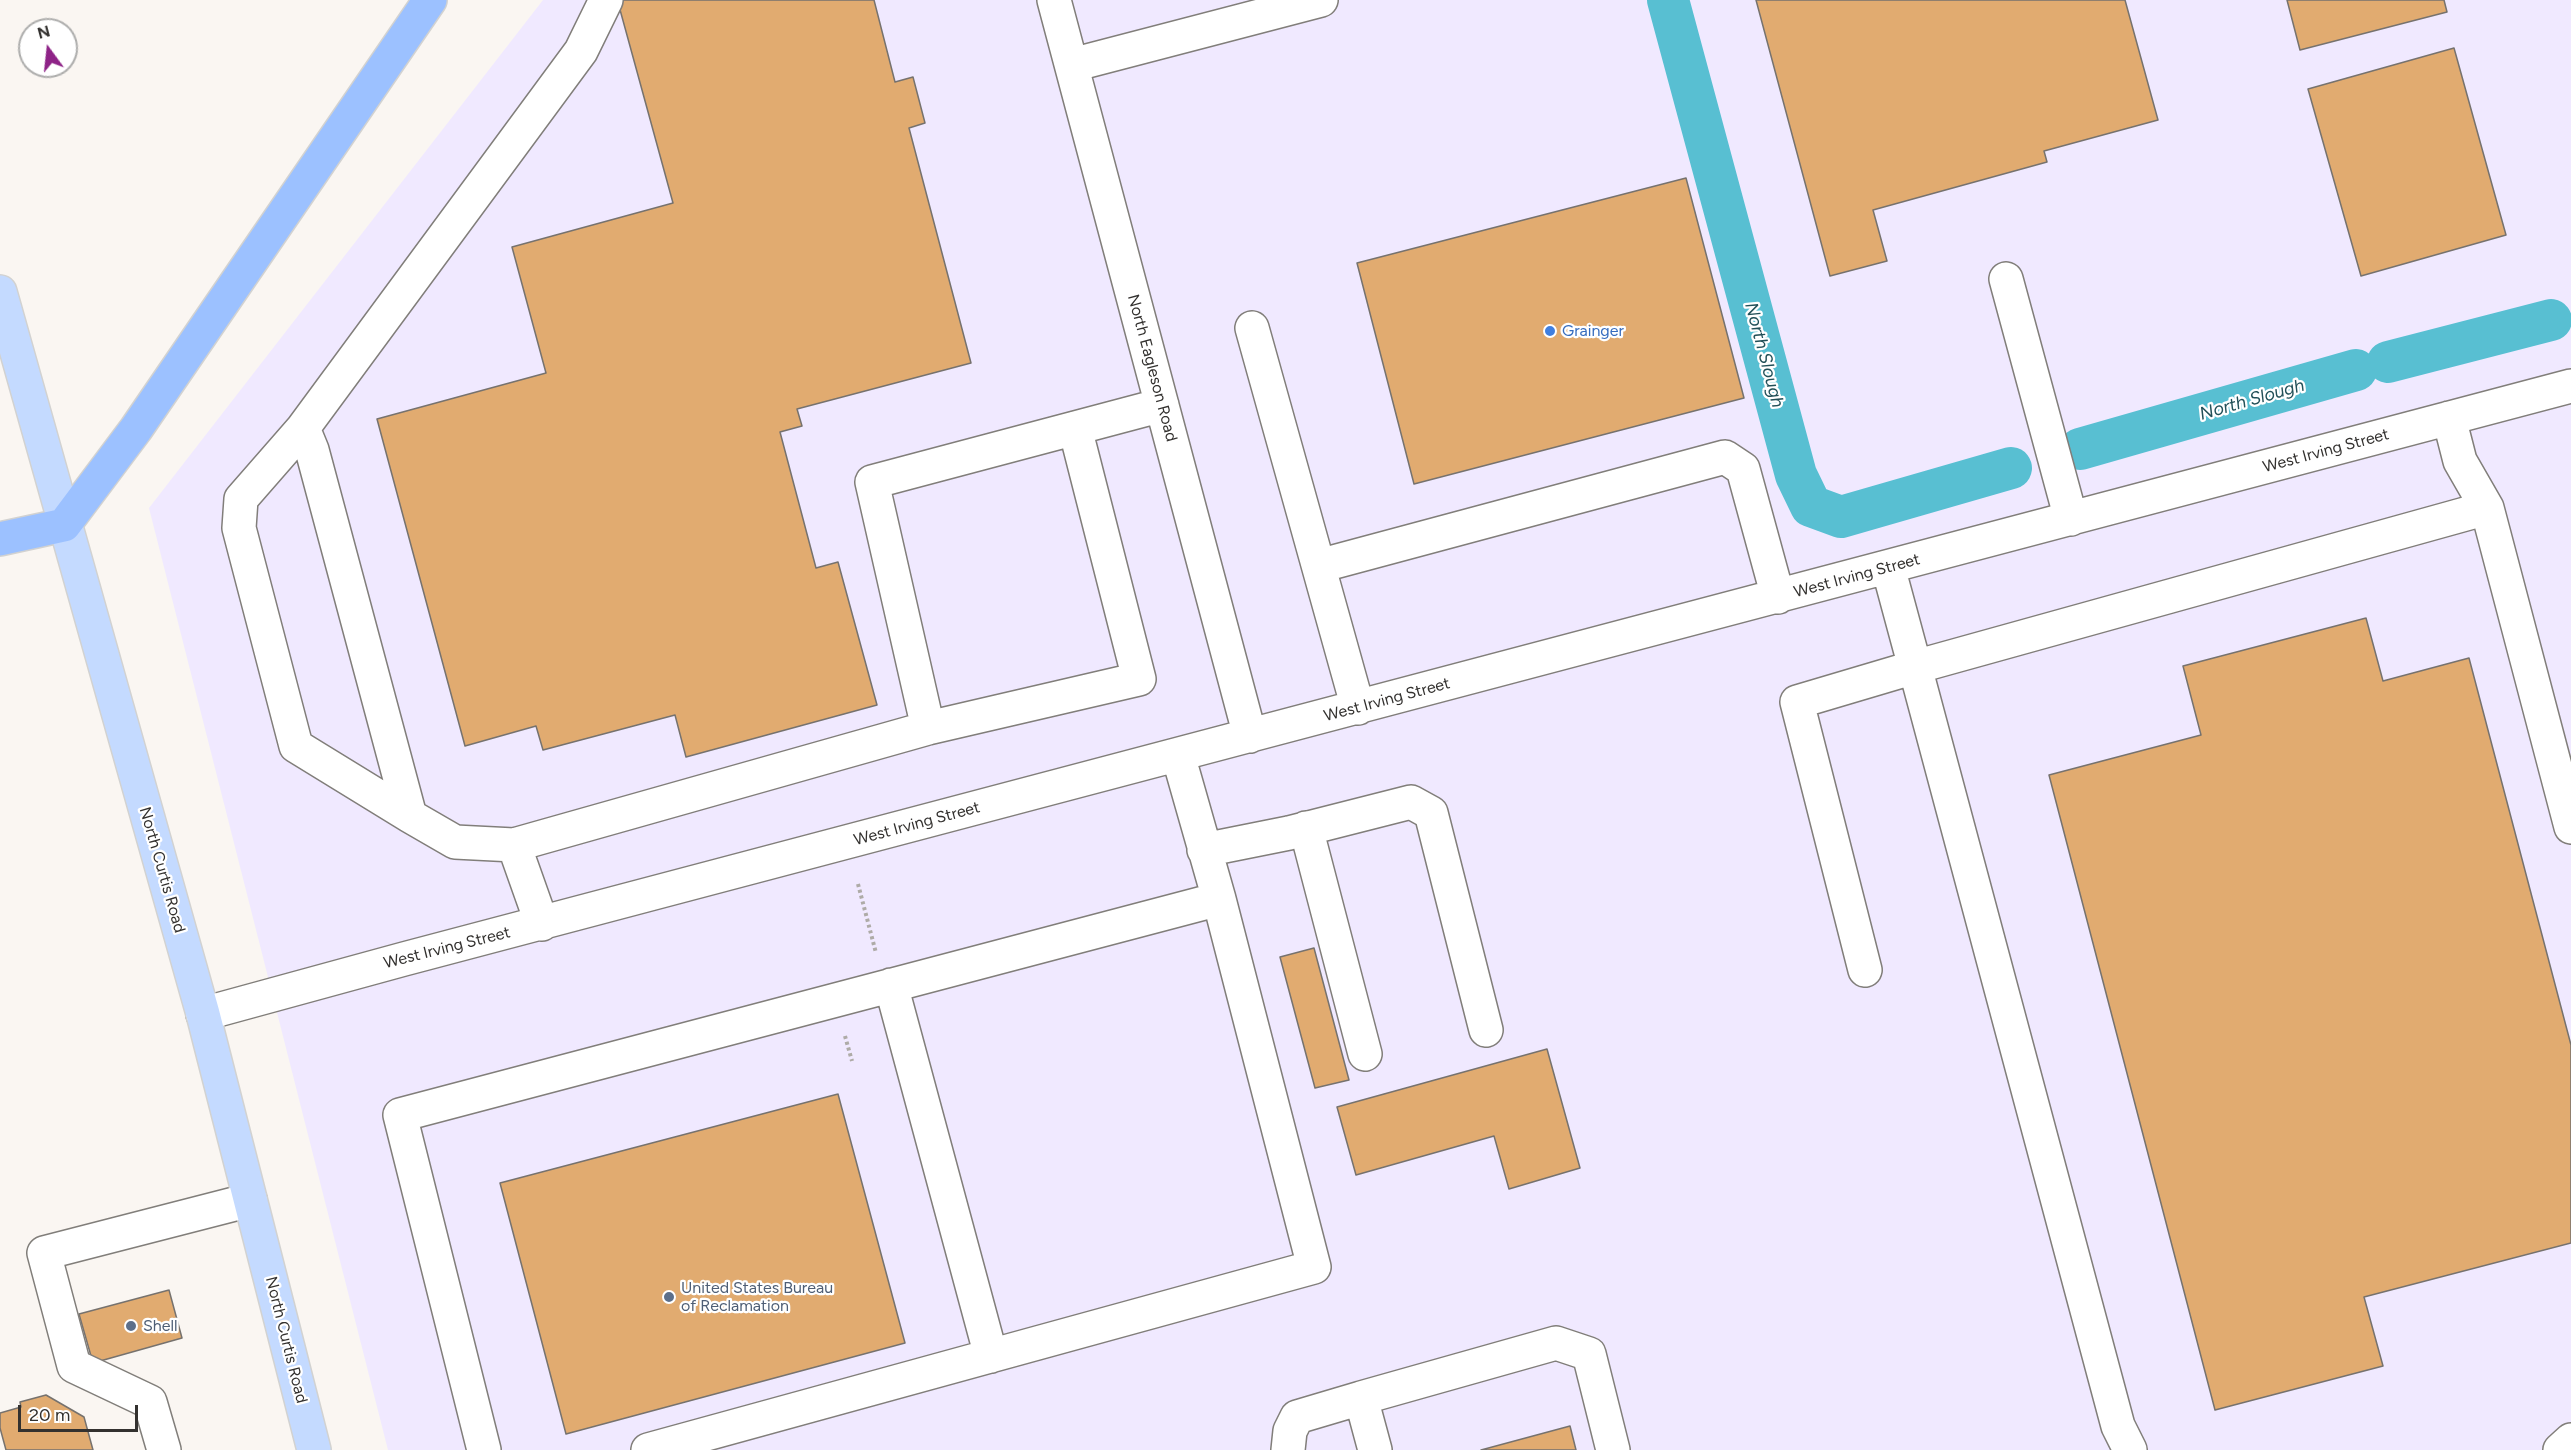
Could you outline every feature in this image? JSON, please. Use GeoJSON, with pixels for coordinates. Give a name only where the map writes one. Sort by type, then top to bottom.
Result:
{"type":"FeatureCollection","features":[{"type":"Feature","properties":{"kind":"highway"},"geometry":{"type":"LineString","coordinates":[[0,539],[64,525],[136,429],[430,0]]}},
{"type":"Feature","properties":{"kind":"main road","name":"North Curtis Road"},"geometry":{"type":"LineString","coordinates":[[0,292],[203,1014],[314,1450]]}},
{"type":"Feature","properties":{"kind":"street"},"geometry":{"type":"LineString","coordinates":[[606,0],[581,51],[303,428],[241,498],[239,528],[296,746],[455,842],[514,845],[928,728],[1139,679],[1075,428]]}},
{"type":"Feature","properties":{"kind":"street","name":"North Eagleson Road"},"geometry":{"type":"LineString","coordinates":[[1054,0],[1250,736]]}},
{"type":"Feature","properties":{"kind":"street"},"geometry":{"type":"LineString","coordinates":[[1071,65],[1321,0]]}},
{"type":"Feature","properties":{"kind":"street"},"geometry":{"type":"LineString","coordinates":[[2006,279],[2071,519]]}},
{"type":"Feature","properties":{"kind":"street"},"geometry":{"type":"LineString","coordinates":[[1252,328],[1358,708]]}},
{"type":"Feature","properties":{"kind":"street","name":"West Irving Street"},"geometry":{"type":"LineString","coordinates":[[203,1014],[2571,386]]}},
{"type":"Feature","properties":{"kind":"street"},"geometry":{"type":"LineString","coordinates":[[928,728],[872,482],[1162,405]]}},
{"type":"Feature","properties":{"kind":"street"},"geometry":{"type":"LineString","coordinates":[[2450,418],[2460,461],[2487,508],[2571,826]]}},
{"type":"Feature","properties":{"kind":"street"},"geometry":{"type":"LineString","coordinates":[[303,428],[312,450],[410,816]]}},
{"type":"Feature","properties":{"kind":"street"},"geometry":{"type":"LineString","coordinates":[[1319,566],[1725,457],[1743,469],[1778,597]]}},
{"type":"Feature","properties":{"kind":"street"},"geometry":{"type":"LineString","coordinates":[[1865,970],[1797,702],[2487,508]]}},
{"type":"Feature","properties":{"kind":"street"},"geometry":{"type":"LineString","coordinates":[[1888,567],[2118,1426],[2130,1450]]}},
{"type":"Feature","properties":{"kind":"street"},"geometry":{"type":"LineString","coordinates":[[648,1450],[1314,1267],[1219,899],[1178,755]]}},
{"type":"Feature","properties":{"kind":"street"},"geometry":{"type":"LineString","coordinates":[[1204,850],[1411,802],[1431,813],[1486,1030]]}},
{"type":"Feature","properties":{"kind":"street"},"geometry":{"type":"LineString","coordinates":[[1306,828],[1365,1054]]}},
{"type":"Feature","properties":{"kind":"street"},"geometry":{"type":"LineString","coordinates":[[514,845],[543,924]]}},
{"type":"Feature","properties":{"kind":"street"},"geometry":{"type":"LineString","coordinates":[[484,1450],[400,1115],[1219,899]]}},
{"type":"Feature","properties":{"kind":"street"},"geometry":{"type":"LineString","coordinates":[[891,985],[991,1356]]}},
{"type":"Feature","properties":{"kind":"street"},"geometry":{"type":"LineString","coordinates":[[164,1450],[150,1402],[74,1366],[44,1253],[250,1200]]}},
{"type":"Feature","properties":{"kind":"street"},"geometry":{"type":"LineString","coordinates":[[1288,1450],[1290,1431],[1297,1417],[1556,1343],[1588,1354],[1613,1450]]}},
{"type":"Feature","properties":{"kind":"street"},"geometry":{"type":"LineString","coordinates":[[1361,1398],[1375,1450]]}},
{"type":"Feature","properties":{"kind":"street"},"geometry":{"type":"LineString","coordinates":[[2560,1450],[2571,1440]]}},
{"type":"Feature","properties":{"kind":"path"},"geometry":{"type":"LineString","coordinates":[[858,884],[877,953]]}},
{"type":"Feature","properties":{"kind":"path"},"geometry":{"type":"LineString","coordinates":[[852,1034],[845,1037],[852,1061]]}},
{"type":"Feature","properties":{"kind":"shaded area"},"geometry":{"type":"Polygon","coordinates":[[[543,0],[2571,0],[2571,1450],[388,1450],[149,508],[543,0]]]}},
{"type":"Feature","properties":{"kind":"building"},"geometry":{"type":"Polygon","coordinates":[[[623,0],[874,0],[895,82],[913,77],[925,123],[909,128],[971,363],[797,409],[802,426],[780,432],[816,568],[838,562],[877,705],[686,757],[675,715],[543,750],[536,726],[465,746],[377,419],[546,373],[512,247],[673,203],[619,6],[623,0]]]}},
{"type":"Feature","properties":{"kind":"building"},"geometry":{"type":"Polygon","coordinates":[[[1756,0],[2125,0],[2158,120],[2044,151],[2047,162],[1873,210],[1887,261],[1830,276],[1756,0]]]}},
{"type":"Feature","properties":{"kind":"building"},"geometry":{"type":"Polygon","coordinates":[[[2287,0],[2444,0],[2447,12],[2300,50],[2287,0]]]}},
{"type":"Feature","properties":{"kind":"building"},"geometry":{"type":"Polygon","coordinates":[[[2454,48],[2506,235],[2361,276],[2308,89],[2454,48]]]}},
{"type":"Feature","properties":{"kind":"building","name":"Grainger"},"geometry":{"type":"Polygon","coordinates":[[[1686,178],[1744,398],[1414,484],[1357,263],[1686,178]]]}},
{"type":"Feature","properties":{"kind":"building"},"geometry":{"type":"Polygon","coordinates":[[[2366,618],[2383,681],[2469,658],[2571,1045],[2571,1243],[2364,1297],[2383,1366],[2215,1410],[2049,775],[2201,735],[2183,666],[2366,618]]]}},
{"type":"Feature","properties":{"kind":"building"},"geometry":{"type":"Polygon","coordinates":[[[1314,948],[1349,1080],[1315,1088],[1280,957],[1314,948]]]}},
{"type":"Feature","properties":{"kind":"building"},"geometry":{"type":"Polygon","coordinates":[[[1547,1049],[1580,1168],[1509,1189],[1494,1136],[1356,1175],[1337,1107],[1547,1049]]]}},
{"type":"Feature","properties":{"kind":"building"},"geometry":{"type":"Polygon","coordinates":[[[838,1094],[905,1343],[566,1434],[500,1183],[838,1094]]]}},
{"type":"Feature","properties":{"kind":"building","name":"Shell"},"geometry":{"type":"Polygon","coordinates":[[[169,1290],[182,1338],[93,1363],[79,1314],[169,1290]]]}},
{"type":"Feature","properties":{"kind":"building"},"geometry":{"type":"Polygon","coordinates":[[[46,1395],[84,1417],[93,1450],[6,1450],[0,1428],[0,1413],[21,1407],[20,1402],[46,1395]]]}},
{"type":"Feature","properties":{"kind":"building"},"geometry":{"type":"Polygon","coordinates":[[[1570,1426],[1576,1450],[1481,1450],[1570,1426]]]}},
{"type":"Feature","properties":{"kind":"waterway","name":"North Slough"},"geometry":{"type":"LineString","coordinates":[[1668,0],[1796,475],[1811,506],[1841,517],[2011,468]]}},
{"type":"Feature","properties":{"kind":"waterway","name":"North Slough"},"geometry":{"type":"LineString","coordinates":[[2388,362],[2551,320]]}},
{"type":"Feature","properties":{"kind":"waterway","name":"North Slough"},"geometry":{"type":"LineString","coordinates":[[2080,449],[2356,370]]}},
{"type":"Feature","properties":{"kind":"place","name":"Grainger"},"geometry":{"type":"Point","coordinates":[1550,331]}},
{"type":"Feature","properties":{"kind":"place","name":"United States Bureau of Reclamation"},"geometry":{"type":"Point","coordinates":[669,1297]}},
{"type":"Feature","properties":{"kind":"place","name":"Shell"},"geometry":{"type":"Point","coordinates":[131,1326]}}]}
